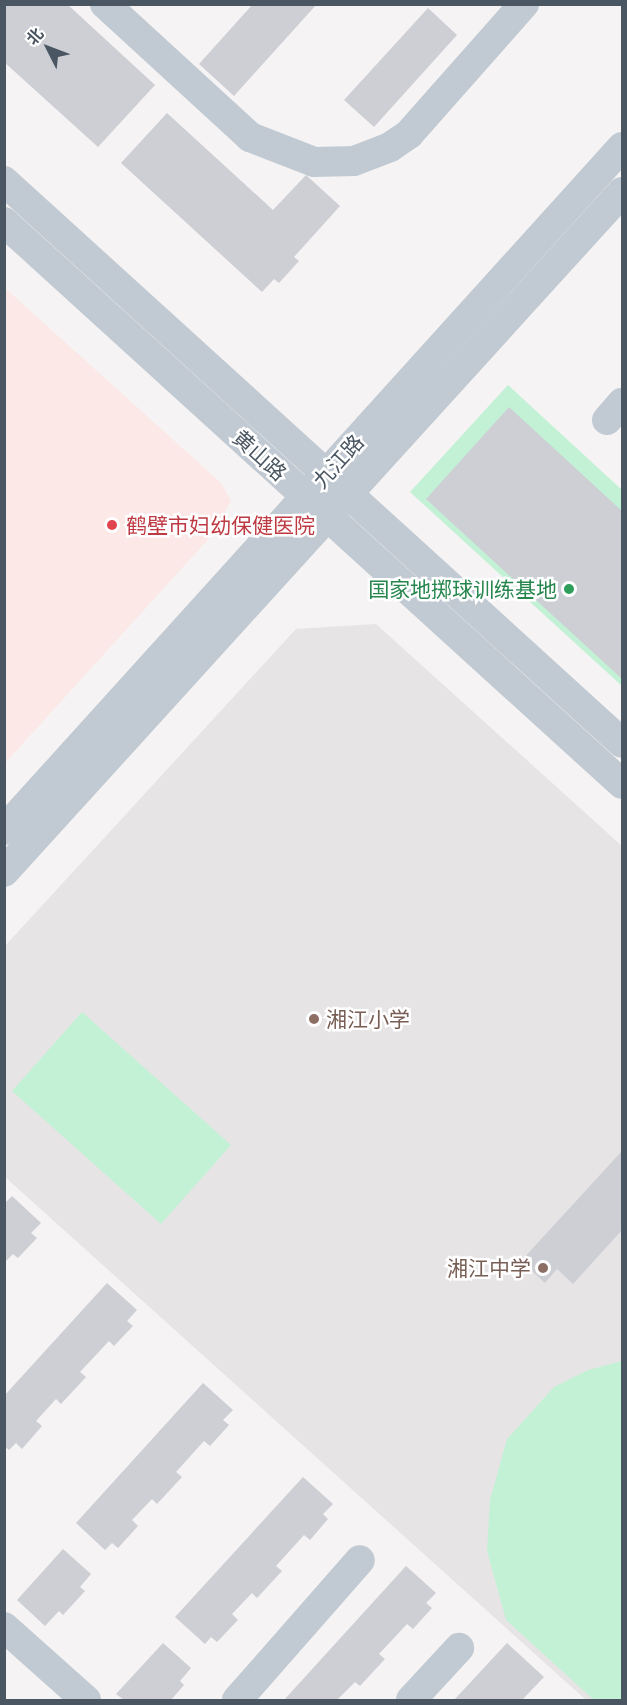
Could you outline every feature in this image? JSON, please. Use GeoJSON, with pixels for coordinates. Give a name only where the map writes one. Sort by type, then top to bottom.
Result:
{"type":"FeatureCollection","features":[{"type":"Feature","properties":{"kind":"street"},"geometry":{"type":"LineString","coordinates":[[105,4],[250,137],[314,162],[354,160],[390,147],[409,134],[524,4]]}},
{"type":"Feature","properties":{"kind":"street","name":"九江路"},"geometry":{"type":"LineString","coordinates":[[4,830],[622,147]]}},
{"type":"Feature","properties":{"kind":"street","name":"黄山路"},"geometry":{"type":"LineString","coordinates":[[4,181],[622,743]]}},
{"type":"Feature","properties":{"kind":"street","name":"九江路"},"geometry":{"type":"LineString","coordinates":[[4,872],[622,192]]}},
{"type":"Feature","properties":{"kind":"street","name":"黄山路"},"geometry":{"type":"LineString","coordinates":[[4,222],[622,784]]}},
{"type":"Feature","properties":{"kind":"street"},"geometry":{"type":"LineString","coordinates":[[237,1701],[360,1560]]}},
{"type":"Feature","properties":{"kind":"street"},"geometry":{"type":"LineString","coordinates":[[4,1627],[86,1701]]}},
{"type":"Feature","properties":{"kind":"street"},"geometry":{"type":"LineString","coordinates":[[411,1701],[459,1648]]}},
{"type":"Feature","properties":{"kind":"shaded area","name":"鹤壁市妇幼保健医院"},"geometry":{"type":"Polygon","coordinates":[[[5,288],[221,483],[231,501],[212,535],[5,763],[5,288]]]}},
{"type":"Feature","properties":{"kind":"shaded area","name":"湘江小学"},"geometry":{"type":"Polygon","coordinates":[[[376,624],[622,846],[622,1700],[586,1700],[5,1177],[4,947],[296,629],[376,624]]]}},
{"type":"Feature","properties":{"kind":"green space","name":"国家地掷球训练基地"},"geometry":{"type":"Polygon","coordinates":[[[508,385],[622,490],[622,686],[410,492],[508,385]]]}},
{"type":"Feature","properties":{"kind":"green space"},"geometry":{"type":"Polygon","coordinates":[[[82,1012],[231,1145],[161,1224],[12,1091],[82,1012]]]}},
{"type":"Feature","properties":{"kind":"green space"},"geometry":{"type":"Polygon","coordinates":[[[622,1361],[622,1700],[594,1700],[506,1620],[487,1551],[490,1500],[507,1439],[554,1387],[588,1370],[622,1361]]]}},
{"type":"Feature","properties":{"kind":"building"},"geometry":{"type":"Polygon","coordinates":[[[4,4],[67,4],[155,85],[98,147],[4,62],[4,4]]]}},
{"type":"Feature","properties":{"kind":"building"},"geometry":{"type":"Polygon","coordinates":[[[253,4],[317,4],[234,96],[199,64],[253,4]]]}},
{"type":"Feature","properties":{"kind":"building"},"geometry":{"type":"Polygon","coordinates":[[[428,8],[457,35],[374,127],[344,100],[428,8]]]}},
{"type":"Feature","properties":{"kind":"building"},"geometry":{"type":"Polygon","coordinates":[[[167,113],[273,210],[306,175],[340,206],[294,257],[299,261],[279,283],[274,279],[262,292],[121,163],[167,113]]]}},
{"type":"Feature","properties":{"kind":"building","name":"国家地掷球训练基地"},"geometry":{"type":"Polygon","coordinates":[[[509,407],[622,511],[622,679],[426,499],[509,407]]]}},
{"type":"Feature","properties":{"kind":"building"},"geometry":{"type":"Polygon","coordinates":[[[622,1151],[622,1230],[573,1284],[557,1269],[545,1283],[521,1261],[622,1151]]]}},
{"type":"Feature","properties":{"kind":"building"},"geometry":{"type":"Polygon","coordinates":[[[12,1196],[41,1223],[31,1233],[37,1238],[18,1258],[13,1254],[4,1263],[4,1204],[12,1196]]]}},
{"type":"Feature","properties":{"kind":"building"},"geometry":{"type":"Polygon","coordinates":[[[107,1283],[137,1310],[127,1321],[133,1326],[114,1346],[109,1341],[80,1372],[86,1377],[61,1404],[56,1399],[36,1421],[42,1426],[22,1449],[16,1443],[9,1450],[4,1446],[4,1396],[107,1283]]]}},
{"type":"Feature","properties":{"kind":"building"},"geometry":{"type":"Polygon","coordinates":[[[203,1383],[233,1410],[223,1420],[229,1425],[210,1446],[204,1441],[176,1472],[182,1477],[157,1504],[152,1499],[132,1520],[138,1526],[118,1548],[112,1543],[105,1550],[76,1523],[203,1383]]]}},
{"type":"Feature","properties":{"kind":"building"},"geometry":{"type":"Polygon","coordinates":[[[303,1477],[333,1504],[323,1514],[328,1519],[310,1540],[304,1535],[276,1566],[282,1571],[257,1598],[252,1593],[232,1614],[238,1620],[217,1642],[211,1637],[205,1644],[175,1617],[303,1477]]]}},
{"type":"Feature","properties":{"kind":"building"},"geometry":{"type":"Polygon","coordinates":[[[63,1549],[91,1574],[80,1587],[85,1591],[63,1615],[59,1611],[45,1626],[17,1600],[63,1549]]]}},
{"type":"Feature","properties":{"kind":"building"},"geometry":{"type":"Polygon","coordinates":[[[406,1566],[436,1593],[426,1603],[432,1608],[413,1629],[407,1624],[379,1654],[385,1659],[360,1686],[355,1682],[337,1700],[284,1700],[406,1566]]]}},
{"type":"Feature","properties":{"kind":"building"},"geometry":{"type":"Polygon","coordinates":[[[163,1643],[191,1668],[180,1681],[184,1685],[171,1700],[124,1700],[116,1694],[163,1643]]]}},
{"type":"Feature","properties":{"kind":"building"},"geometry":{"type":"Polygon","coordinates":[[[507,1643],[544,1677],[522,1700],[454,1700],[507,1643]]]}},
{"type":"Feature","properties":{"kind":"place","name":"鹤壁市妇幼保健医院"},"geometry":{"type":"Point","coordinates":[112,525]}},
{"type":"Feature","properties":{"kind":"place","name":"国家地掷球训练基地"},"geometry":{"type":"Point","coordinates":[569,589]}},
{"type":"Feature","properties":{"kind":"place","name":"湘江小学"},"geometry":{"type":"Point","coordinates":[314,1019]}},
{"type":"Feature","properties":{"kind":"place","name":"湘江中学"},"geometry":{"type":"Point","coordinates":[543,1268]}}]}
